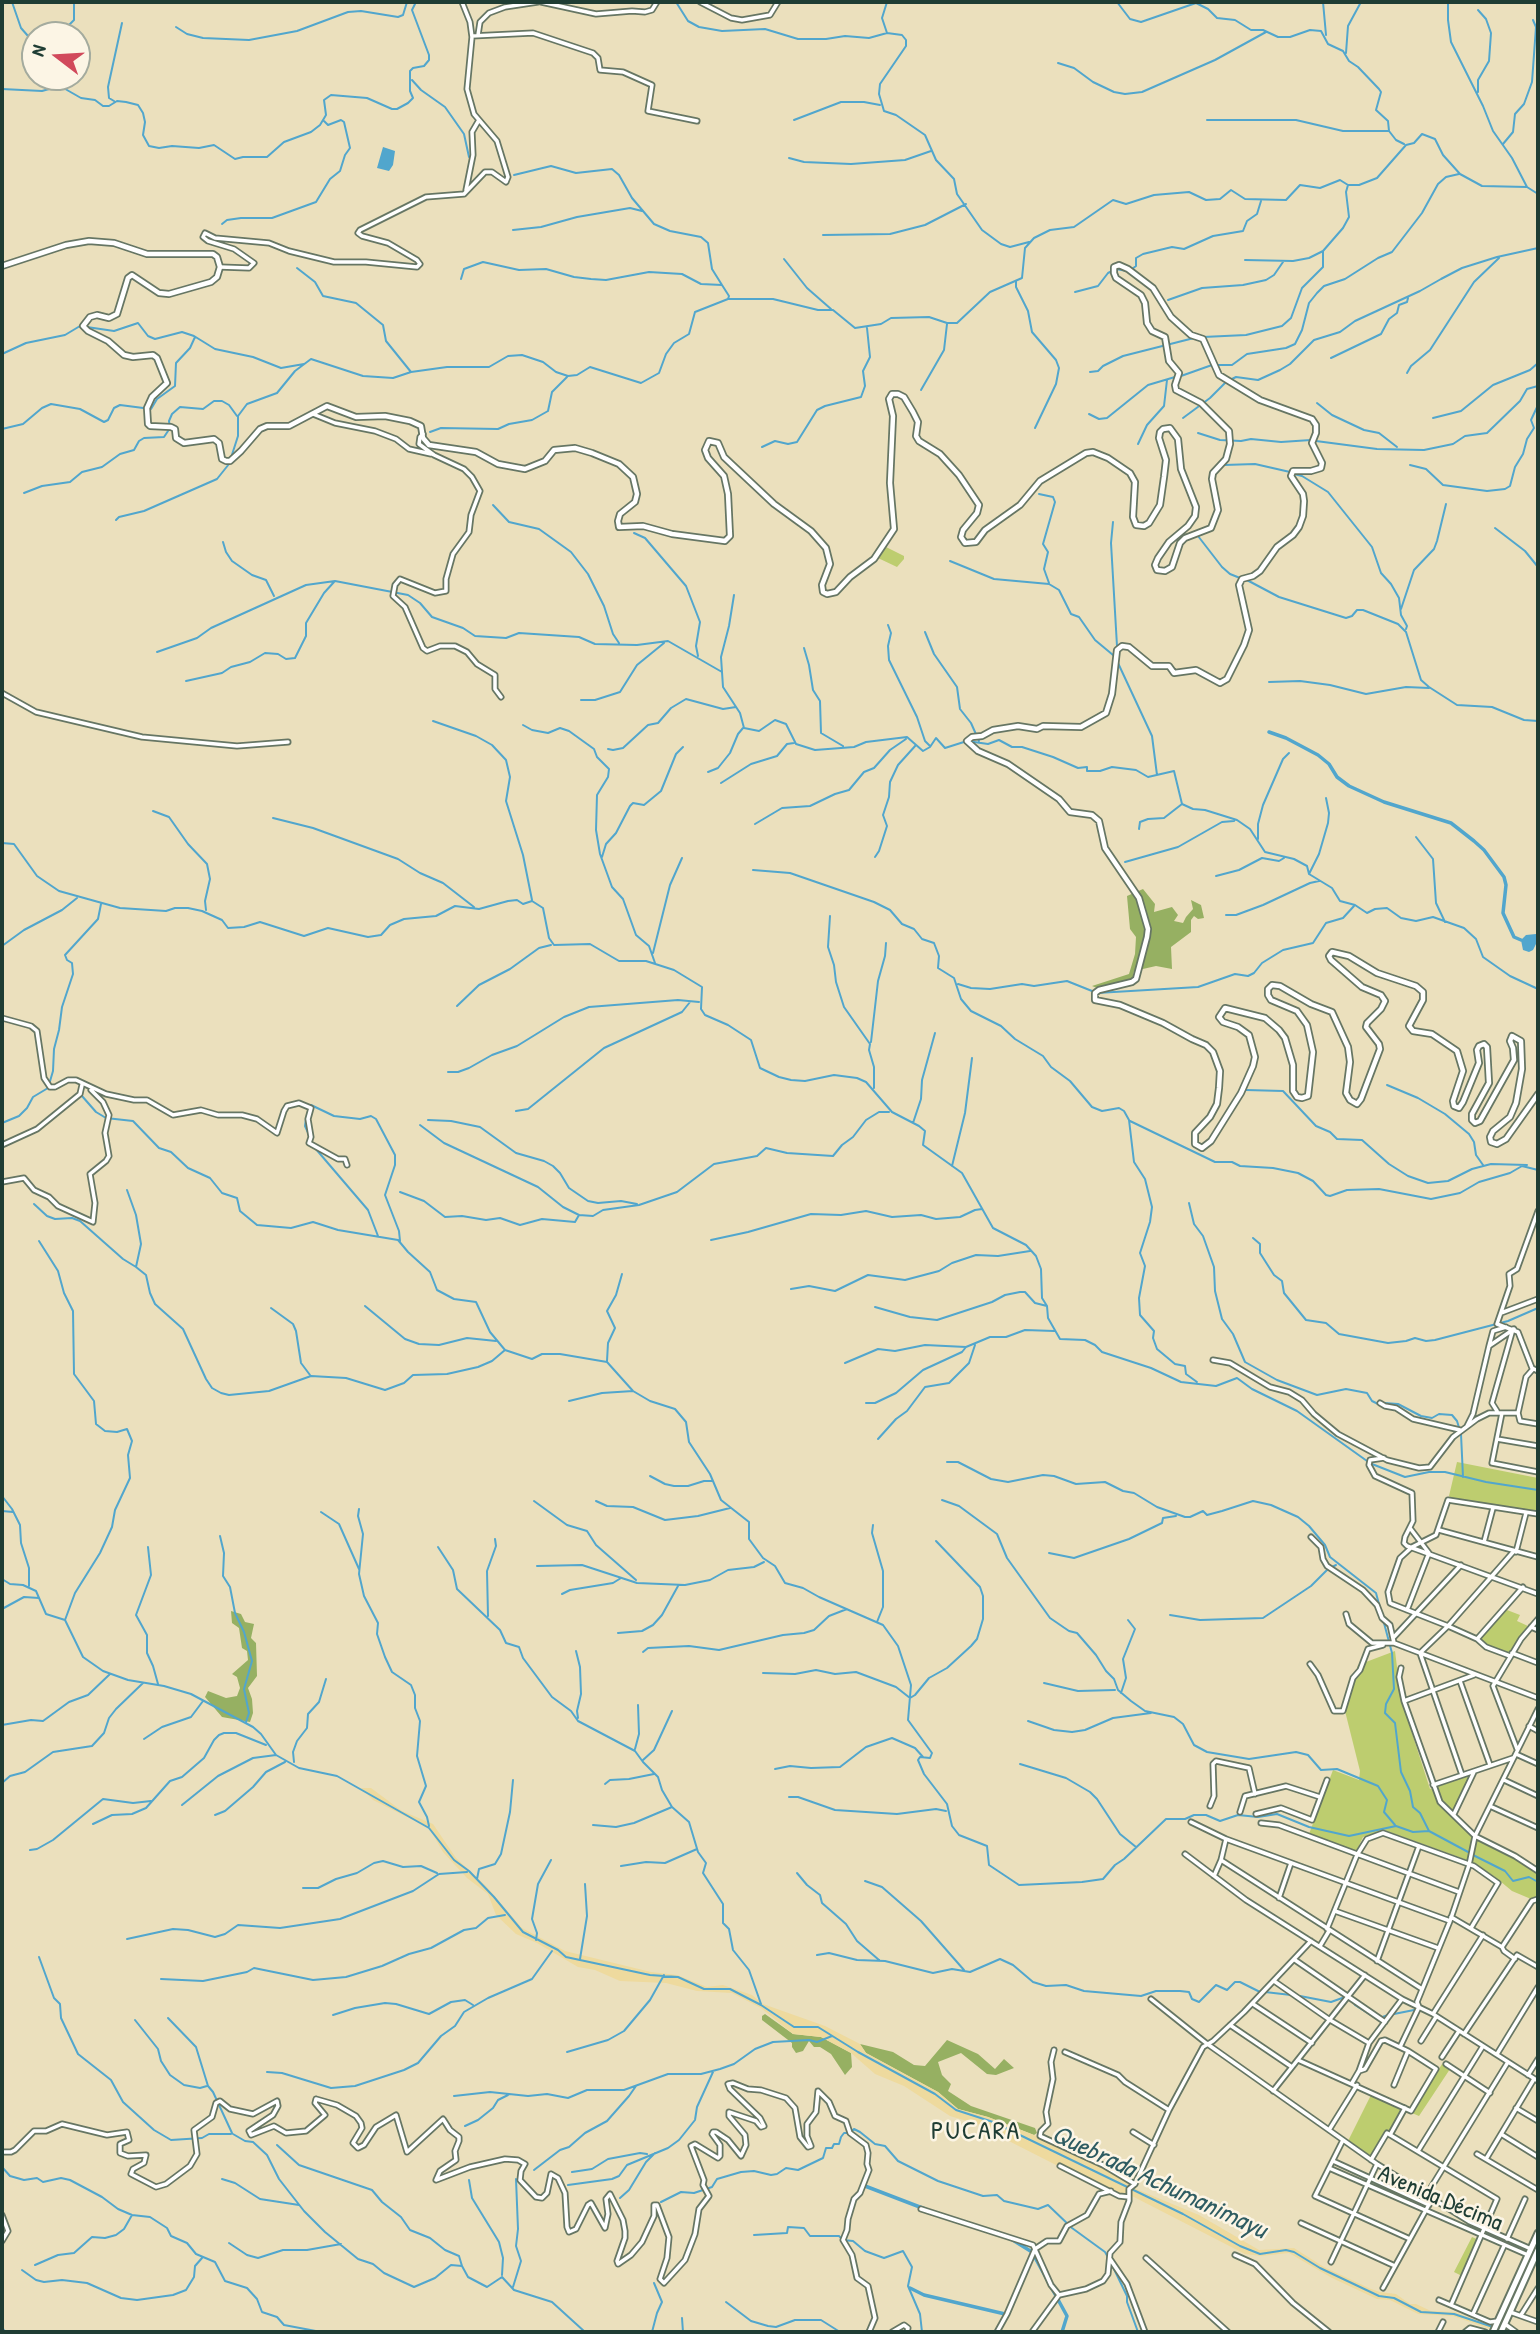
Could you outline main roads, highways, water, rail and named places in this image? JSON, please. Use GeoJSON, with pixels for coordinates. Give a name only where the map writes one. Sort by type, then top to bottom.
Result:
{"type":"FeatureCollection","features":[{"type":"Feature","properties":{"kind":"main road"},"geometry":{"type":"LineString","coordinates":[[1503,2328],[1535,2253],[1538,2233]]}},
{"type":"Feature","properties":{"kind":"main road"},"geometry":{"type":"LineString","coordinates":[[1495,2327],[1535,2253]]}},
{"type":"Feature","properties":{"kind":"water"},"geometry":{"type":"Polygon","coordinates":[[[383,147],[395,151],[393,165],[389,171],[377,168],[383,147]]]}},
{"type":"Feature","properties":{"kind":"water"},"geometry":{"type":"Polygon","coordinates":[[[1536,934],[1533,950],[1523,950],[1521,940],[1526,935],[1536,934]]]}},
{"type":"Feature","properties":{"kind":"waterway"},"geometry":{"type":"LineString","coordinates":[[12,2],[21,28]]}},
{"type":"Feature","properties":{"kind":"waterway"},"geometry":{"type":"LineString","coordinates":[[73,21],[74,2]]}},
{"type":"Feature","properties":{"kind":"waterway"},"geometry":{"type":"LineString","coordinates":[[176,27],[187,34],[203,38],[249,40],[297,31],[348,12],[361,11],[398,17],[403,15],[407,2]]}},
{"type":"Feature","properties":{"kind":"waterway"},"geometry":{"type":"LineString","coordinates":[[2,89],[42,91],[60,86],[103,106],[117,101],[138,105],[145,122],[143,135],[149,146],[199,148],[214,145],[235,159],[267,157],[284,142],[311,132],[320,125],[326,115],[324,100],[331,95],[367,98],[392,109],[397,109],[413,98],[410,91],[410,71],[424,66],[429,60],[412,10],[416,2]]}},
{"type":"Feature","properties":{"kind":"waterway"},"geometry":{"type":"LineString","coordinates":[[676,2],[688,21],[699,27],[722,31],[765,29],[798,39],[845,36],[869,38],[887,33],[902,35],[906,46],[880,84],[879,94],[884,111],[896,115],[925,135],[936,160],[954,179],[957,194],[982,230],[1001,244],[1010,247],[1029,242]]}},
{"type":"Feature","properties":{"kind":"waterway"},"geometry":{"type":"LineString","coordinates":[[887,2],[882,18],[887,33]]}},
{"type":"Feature","properties":{"kind":"waterway"},"geometry":{"type":"LineString","coordinates":[[1117,2],[1130,19],[1141,22],[1196,3],[1217,18],[1235,20],[1251,30],[1263,30],[1278,37],[1290,37],[1310,30],[1321,31],[1328,44],[1343,51],[1349,61],[1379,89],[1381,92],[1376,110],[1388,121],[1389,131],[1396,140],[1404,144]]}},
{"type":"Feature","properties":{"kind":"waterway"},"geometry":{"type":"LineString","coordinates":[[1323,2],[1326,35]]}},
{"type":"Feature","properties":{"kind":"waterway"},"geometry":{"type":"LineString","coordinates":[[1346,53],[1348,26],[1361,2]]}},
{"type":"Feature","properties":{"kind":"waterway"},"geometry":{"type":"LineString","coordinates":[[1448,2],[1451,42],[1493,131],[1512,158],[1527,187]]}},
{"type":"Feature","properties":{"kind":"waterway"},"geometry":{"type":"LineString","coordinates":[[1478,10],[1486,19],[1491,33],[1489,61],[1478,80],[1478,92]]}},
{"type":"Feature","properties":{"kind":"waterway"},"geometry":{"type":"LineString","coordinates":[[1503,144],[1513,132],[1515,114],[1524,104],[1532,82],[1536,27],[1533,20]]}},
{"type":"Feature","properties":{"kind":"waterway"},"geometry":{"type":"LineString","coordinates":[[114,101],[109,98],[108,87],[122,23]]}},
{"type":"Feature","properties":{"kind":"waterway"},"geometry":{"type":"LineString","coordinates":[[1058,63],[1074,68],[1093,82],[1114,92],[1142,92],[1215,60],[1266,32]]}},
{"type":"Feature","properties":{"kind":"waterway"},"geometry":{"type":"LineString","coordinates":[[412,80],[445,107],[464,134],[469,157]]}},
{"type":"Feature","properties":{"kind":"waterway"},"geometry":{"type":"LineString","coordinates":[[794,120],[841,102],[880,105]]}},
{"type":"Feature","properties":{"kind":"waterway"},"geometry":{"type":"LineString","coordinates":[[222,224],[227,220],[241,218],[272,218],[316,202],[330,179],[340,171],[350,148],[344,122],[341,120],[328,125],[324,121]]}},
{"type":"Feature","properties":{"kind":"waterway"},"geometry":{"type":"LineString","coordinates":[[1207,120],[1296,120],[1343,131],[1389,131]]}},
{"type":"Feature","properties":{"kind":"waterway"},"geometry":{"type":"LineString","coordinates":[[116,520],[144,511],[217,479],[229,464],[238,436],[238,416],[247,404],[277,393],[295,371],[311,359],[363,376],[393,378],[411,372],[447,367],[489,367],[508,356],[522,355],[543,362],[556,372],[568,376],[577,375],[590,367],[641,383],[659,373],[666,354],[674,343],[689,334],[695,312],[728,299],[773,299],[818,310],[833,310],[855,328],[881,324],[891,318],[929,317],[957,323],[990,292],[1022,278],[1025,248],[1034,238],[1050,230],[1074,227],[1113,200],[1126,204],[1154,195],[1189,192],[1206,200],[1220,199],[1231,190],[1245,199],[1286,200],[1300,185],[1320,188],[1340,180],[1348,185],[1359,185],[1377,178],[1406,145],[1414,143],[1422,134],[1435,139],[1443,155],[1460,174],[1482,186],[1527,187],[1538,194]]}},
{"type":"Feature","properties":{"kind":"waterway"},"geometry":{"type":"LineString","coordinates":[[789,158],[804,162],[851,164],[905,160],[931,151]]}},
{"type":"Feature","properties":{"kind":"waterway"},"geometry":{"type":"LineString","coordinates":[[514,175],[551,166],[576,173],[612,169],[654,224],[670,231],[701,237],[708,243],[712,269],[722,285]]}},
{"type":"Feature","properties":{"kind":"waterway"},"geometry":{"type":"LineString","coordinates":[[1217,365],[1232,365],[1247,354],[1295,344],[1302,330],[1309,303],[1317,293],[1324,286],[1345,279],[1392,252],[1422,213],[1438,184],[1446,177],[1459,174]]}},
{"type":"Feature","properties":{"kind":"waterway"},"geometry":{"type":"LineString","coordinates":[[1245,260],[1293,261],[1309,258],[1323,251],[1349,217],[1346,192],[1348,185]]}},
{"type":"Feature","properties":{"kind":"waterway"},"geometry":{"type":"LineString","coordinates":[[1132,269],[1136,266],[1136,258],[1143,254],[1172,247],[1184,249],[1213,236],[1243,231],[1247,221],[1257,214],[1261,201]]}},
{"type":"Feature","properties":{"kind":"waterway"},"geometry":{"type":"LineString","coordinates":[[823,235],[890,234],[925,225],[966,204]]}},
{"type":"Feature","properties":{"kind":"waterway"},"geometry":{"type":"LineString","coordinates":[[513,230],[541,227],[577,217],[630,208],[642,211]]}},
{"type":"Feature","properties":{"kind":"waterway"},"geometry":{"type":"LineString","coordinates":[[1183,418],[1226,382],[1236,377],[1258,380],[1280,370],[1290,364],[1314,340],[1340,332],[1355,321],[1462,268],[1538,248]]}},
{"type":"Feature","properties":{"kind":"waterway"},"geometry":{"type":"LineString","coordinates":[[1203,337],[1246,335],[1282,326],[1291,318],[1302,288],[1323,267],[1323,251]]}},
{"type":"Feature","properties":{"kind":"waterway"},"geometry":{"type":"LineString","coordinates":[[1407,373],[1411,366],[1430,350],[1474,282],[1499,258]]}},
{"type":"Feature","properties":{"kind":"waterway"},"geometry":{"type":"LineString","coordinates":[[784,259],[807,288],[831,309]]}},
{"type":"Feature","properties":{"kind":"waterway"},"geometry":{"type":"LineString","coordinates":[[461,279],[464,269],[483,262],[519,270],[546,269],[574,277],[606,280],[649,272],[682,274],[701,284],[722,285],[729,296],[728,299]]}},
{"type":"Feature","properties":{"kind":"waterway"},"geometry":{"type":"LineString","coordinates":[[1168,300],[1202,288],[1243,285],[1266,280],[1274,275],[1283,262]]}},
{"type":"Feature","properties":{"kind":"waterway"},"geometry":{"type":"LineString","coordinates":[[297,268],[315,282],[323,296],[356,303],[383,325],[386,341],[411,372]]}},
{"type":"Feature","properties":{"kind":"waterway"},"geometry":{"type":"LineString","coordinates":[[1075,292],[1098,286],[1108,273],[1116,269],[1127,271]]}},
{"type":"Feature","properties":{"kind":"waterway"},"geometry":{"type":"LineString","coordinates":[[1016,281],[1016,287],[1028,311],[1032,332],[1056,360],[1059,368],[1056,384],[1035,428]]}},
{"type":"Feature","properties":{"kind":"waterway"},"geometry":{"type":"LineString","coordinates":[[1331,358],[1381,334],[1389,319],[1397,313],[1399,305],[1407,302],[1408,298]]}},
{"type":"Feature","properties":{"kind":"waterway"},"geometry":{"type":"LineString","coordinates":[[2,354],[26,343],[65,335],[80,326],[114,331],[138,323],[148,336],[155,339],[182,332],[215,349],[253,357],[281,368],[304,364]]}},
{"type":"Feature","properties":{"kind":"waterway"},"geometry":{"type":"LineString","coordinates":[[921,390],[944,350],[947,324]]}},
{"type":"Feature","properties":{"kind":"waterway"},"geometry":{"type":"LineString","coordinates":[[762,447],[775,441],[788,444],[797,442],[817,410],[861,397],[865,386],[863,371],[870,357],[867,328]]}},
{"type":"Feature","properties":{"kind":"waterway"},"geometry":{"type":"LineString","coordinates":[[2,429],[23,424],[51,404],[80,409],[104,422],[114,408],[120,405],[151,409],[157,399],[175,386],[176,363],[190,348],[195,337]]}},
{"type":"Feature","properties":{"kind":"waterway"},"geometry":{"type":"LineString","coordinates":[[1090,372],[1098,371],[1123,356],[1194,338]]}},
{"type":"Feature","properties":{"kind":"waterway"},"geometry":{"type":"LineString","coordinates":[[1433,418],[1461,411],[1493,385],[1530,370],[1538,363]]}},
{"type":"Feature","properties":{"kind":"waterway"},"geometry":{"type":"LineString","coordinates":[[1181,376],[1212,365]]}},
{"type":"Feature","properties":{"kind":"waterway"},"geometry":{"type":"LineString","coordinates":[[430,432],[441,428],[498,429],[532,420],[548,411],[552,392],[567,377]]}},
{"type":"Feature","properties":{"kind":"waterway"},"geometry":{"type":"LineString","coordinates":[[1089,414],[1099,419],[1107,418],[1148,385],[1175,377]]}},
{"type":"Feature","properties":{"kind":"waterway"},"geometry":{"type":"LineString","coordinates":[[1138,444],[1147,425],[1164,406],[1167,380]]}},
{"type":"Feature","properties":{"kind":"waterway"},"geometry":{"type":"LineString","coordinates":[[1316,441],[1377,449],[1424,450],[1453,444],[1465,436],[1487,433],[1520,401],[1527,389],[1538,386]]}},
{"type":"Feature","properties":{"kind":"waterway"},"geometry":{"type":"LineString","coordinates":[[24,493],[42,486],[70,482],[82,472],[102,467],[120,454],[134,450],[144,438],[164,437],[170,428],[172,414],[180,407],[203,409],[214,401],[222,401],[229,405],[237,416]]}},
{"type":"Feature","properties":{"kind":"waterway"},"geometry":{"type":"LineString","coordinates":[[1317,403],[1332,415],[1364,430],[1379,433],[1397,447]]}},
{"type":"Feature","properties":{"kind":"waterway"},"geometry":{"type":"LineString","coordinates":[[1410,465],[1426,469],[1443,485],[1487,491],[1505,489],[1510,486],[1515,467],[1534,428],[1531,420],[1538,405]]}},
{"type":"Feature","properties":{"kind":"waterway"},"geometry":{"type":"LineString","coordinates":[[1198,433],[1220,440],[1311,440]]}},
{"type":"Feature","properties":{"kind":"waterway"},"geometry":{"type":"LineString","coordinates":[[1224,465],[1255,464],[1290,472]]}},
{"type":"Feature","properties":{"kind":"waterway"},"geometry":{"type":"LineString","coordinates":[[1294,474],[1328,492],[1372,547],[1381,573],[1399,598],[1406,629]]}},
{"type":"Feature","properties":{"kind":"waterway"},"geometry":{"type":"LineString","coordinates":[[1039,494],[1053,497],[1055,502],[1043,544],[1048,552],[1044,569],[1049,583]]}},
{"type":"Feature","properties":{"kind":"waterway"},"geometry":{"type":"LineString","coordinates":[[1401,609],[1414,570],[1434,549],[1446,504]]}},
{"type":"Feature","properties":{"kind":"waterway"},"geometry":{"type":"LineString","coordinates":[[493,505],[509,522],[539,529],[571,552],[588,574],[619,643]]}},
{"type":"Feature","properties":{"kind":"waterway"},"geometry":{"type":"LineString","coordinates":[[1113,522],[1111,543],[1117,646]]}},
{"type":"Feature","properties":{"kind":"waterway"},"geometry":{"type":"LineString","coordinates":[[1495,528],[1525,551],[1538,567]]}},
{"type":"Feature","properties":{"kind":"waterway"},"geometry":{"type":"LineString","coordinates":[[634,533],[645,538],[686,586],[700,622],[696,646],[698,656]]}},
{"type":"Feature","properties":{"kind":"waterway"},"geometry":{"type":"LineString","coordinates":[[1198,536],[1222,567],[1240,578]]}},
{"type":"Feature","properties":{"kind":"waterway"},"geometry":{"type":"LineString","coordinates":[[223,542],[232,561],[252,575],[266,580],[274,596]]}},
{"type":"Feature","properties":{"kind":"waterway"},"geometry":{"type":"LineString","coordinates":[[950,561],[994,579],[1049,584],[1059,590],[1071,614],[1079,617],[1095,640],[1113,655]]}},
{"type":"Feature","properties":{"kind":"waterway"},"geometry":{"type":"LineString","coordinates":[[1245,579],[1279,597],[1346,618],[1357,610],[1363,610],[1398,624],[1406,632],[1421,680],[1429,687],[1457,705],[1492,707],[1524,720],[1538,721]]}},
{"type":"Feature","properties":{"kind":"waterway"},"geometry":{"type":"LineString","coordinates":[[157,652],[197,638],[211,628],[306,585],[335,581],[408,595],[420,603],[432,617],[463,628],[475,636],[506,638],[519,633],[579,637],[595,644],[637,645],[668,641],[722,672],[723,687],[740,713],[744,728],[759,731],[775,720],[786,724],[796,744],[815,750],[854,747],[866,742],[907,737],[923,751],[930,747],[936,738],[945,748],[967,741],[988,744],[999,740],[1012,747],[1022,747],[1078,768],[1087,767],[1087,771],[1112,767],[1136,770],[1148,777],[1174,771],[1182,804],[1237,820],[1250,829],[1265,852],[1294,859],[1307,866],[1309,874],[1332,888],[1340,901],[1355,905],[1367,913],[1387,908],[1401,918],[1416,921],[1433,917],[1464,928],[1476,939],[1483,957],[1510,976],[1538,989]]}},
{"type":"Feature","properties":{"kind":"waterway"},"geometry":{"type":"LineString","coordinates":[[186,681],[222,673],[265,653],[278,654],[286,659],[295,658],[306,636],[306,623],[334,582]]}},
{"type":"Feature","properties":{"kind":"waterway"},"geometry":{"type":"LineString","coordinates":[[722,672],[721,657],[734,595]]}},
{"type":"Feature","properties":{"kind":"waterway"},"geometry":{"type":"LineString","coordinates":[[888,625],[891,633],[889,660],[917,717],[925,741],[930,746]]}},
{"type":"Feature","properties":{"kind":"waterway"},"geometry":{"type":"LineString","coordinates":[[925,632],[934,654],[957,687],[960,709],[971,723],[979,741]]}},
{"type":"Feature","properties":{"kind":"waterway"},"geometry":{"type":"LineString","coordinates":[[581,700],[595,700],[620,692],[637,665],[664,643]]}},
{"type":"Feature","properties":{"kind":"waterway"},"geometry":{"type":"LineString","coordinates":[[804,648],[813,690],[820,701],[821,733],[843,746]]}},
{"type":"Feature","properties":{"kind":"waterway"},"geometry":{"type":"LineString","coordinates":[[1118,663],[1152,736],[1157,775]]}},
{"type":"Feature","properties":{"kind":"waterway"},"geometry":{"type":"LineString","coordinates":[[1269,682],[1300,681],[1366,694],[1406,687],[1429,688]]}},
{"type":"Feature","properties":{"kind":"waterway"},"geometry":{"type":"LineString","coordinates":[[608,749],[623,748],[648,725],[658,723],[671,708],[686,699],[723,709],[736,707]]}},
{"type":"Feature","properties":{"kind":"waterway"},"geometry":{"type":"LineString","coordinates":[[433,721],[476,736],[492,745],[506,760],[510,777],[506,801],[523,855],[532,900]]}},
{"type":"Feature","properties":{"kind":"waterway"},"geometry":{"type":"LineString","coordinates":[[523,725],[548,733],[560,728],[569,731],[594,749],[597,757],[609,769],[608,777],[597,795],[596,830],[600,854],[612,887],[623,899],[636,935],[649,946],[655,963]]}},
{"type":"Feature","properties":{"kind":"waterway"},"geometry":{"type":"LineString","coordinates":[[708,772],[718,768],[730,753],[743,728]]}},
{"type":"Feature","properties":{"kind":"waterway"},"geometry":{"type":"LineString","coordinates":[[1269,732],[1318,755],[1329,764],[1337,777],[1349,786],[1384,802],[1451,823],[1474,841],[1504,877],[1506,885],[1503,913],[1514,937],[1521,940]]}},
{"type":"Feature","properties":{"kind":"waterway"},"geometry":{"type":"LineString","coordinates":[[755,824],[782,808],[810,806],[849,790],[864,772],[874,768],[890,750],[906,739]]}},
{"type":"Feature","properties":{"kind":"waterway"},"geometry":{"type":"LineString","coordinates":[[721,783],[751,764],[777,756],[787,744],[794,743]]}},
{"type":"Feature","properties":{"kind":"waterway"},"geometry":{"type":"LineString","coordinates":[[875,857],[887,826],[883,815],[889,797],[890,782],[898,765],[916,745]]}},
{"type":"Feature","properties":{"kind":"waterway"},"geometry":{"type":"LineString","coordinates":[[602,857],[606,844],[616,833],[630,806],[633,803],[644,805],[661,791],[676,754],[683,747]]}},
{"type":"Feature","properties":{"kind":"waterway"},"geometry":{"type":"LineString","coordinates":[[1258,839],[1258,824],[1263,805],[1283,759],[1289,753]]}},
{"type":"Feature","properties":{"kind":"waterway"},"geometry":{"type":"LineString","coordinates":[[1309,874],[1319,854],[1328,823],[1326,798]]}},
{"type":"Feature","properties":{"kind":"waterway"},"geometry":{"type":"LineString","coordinates":[[1139,829],[1140,822],[1164,818],[1182,804]]}},
{"type":"Feature","properties":{"kind":"waterway"},"geometry":{"type":"LineString","coordinates":[[153,811],[169,817],[188,844],[207,864],[210,879],[205,901],[206,910]]}},
{"type":"Feature","properties":{"kind":"waterway"},"geometry":{"type":"LineString","coordinates":[[273,818],[313,828],[398,859],[443,883],[474,907]]}},
{"type":"Feature","properties":{"kind":"waterway"},"geometry":{"type":"LineString","coordinates":[[1125,862],[1178,847],[1222,822],[1234,821]]}},
{"type":"Feature","properties":{"kind":"waterway"},"geometry":{"type":"LineString","coordinates":[[1416,837],[1433,859],[1436,903],[1445,922]]}},
{"type":"Feature","properties":{"kind":"waterway"},"geometry":{"type":"LineString","coordinates":[[2,843],[14,844],[37,876],[59,891],[120,908],[166,911],[188,908],[202,911],[222,920],[228,928],[260,922],[304,936],[328,928],[368,937],[381,935],[390,925],[404,919],[436,916],[455,906],[479,909],[508,901],[517,900],[523,904],[532,901],[543,908],[549,938],[554,945],[590,944],[619,961],[646,961],[674,970],[702,987],[701,1009],[705,1015],[728,1025],[751,1040],[760,1068],[791,1080],[805,1081],[834,1075],[866,1082],[892,1112],[925,1131],[923,1145],[962,1173],[993,1228],[1026,1245],[1036,1256],[1041,1269],[1042,1298],[1047,1306],[1048,1318],[1060,1339],[1085,1340],[1102,1352],[1151,1368],[1181,1382],[1216,1386],[1237,1378],[1252,1389],[1297,1411],[1367,1461]]}},
{"type":"Feature","properties":{"kind":"waterway"},"geometry":{"type":"LineString","coordinates":[[653,953],[670,885],[682,858]]}},
{"type":"Feature","properties":{"kind":"waterway"},"geometry":{"type":"LineString","coordinates":[[1216,876],[1239,870],[1262,858],[1279,861],[1284,858]]}},
{"type":"Feature","properties":{"kind":"waterway"},"geometry":{"type":"LineString","coordinates":[[753,870],[790,873],[890,910],[902,924],[914,929],[922,939],[934,943],[939,956],[938,968],[954,978],[961,999],[971,1011],[1001,1026],[1015,1039],[1043,1056],[1051,1067],[1070,1081],[1092,1107],[1102,1111],[1119,1108],[1124,1111],[1129,1120],[1134,1162],[1145,1179],[1152,1207],[1140,1253],[1145,1266],[1139,1298],[1140,1315],[1154,1331],[1153,1338],[1157,1349],[1175,1364],[1185,1366],[1186,1374],[1197,1382]]}},
{"type":"Feature","properties":{"kind":"waterway"},"geometry":{"type":"LineString","coordinates":[[1226,915],[1236,915],[1319,881]]}},
{"type":"Feature","properties":{"kind":"waterway"},"geometry":{"type":"LineString","coordinates":[[2,946],[77,898]]}},
{"type":"Feature","properties":{"kind":"waterway"},"geometry":{"type":"LineString","coordinates":[[2,1123],[19,1116],[33,1097],[48,1088],[62,1007],[73,974],[72,963],[65,955],[98,919],[101,904]]}},
{"type":"Feature","properties":{"kind":"waterway"},"geometry":{"type":"LineString","coordinates":[[958,984],[990,989],[1067,981],[1097,993],[1198,987],[1235,974],[1248,976],[1283,950],[1313,943],[1326,923],[1343,918],[1354,906]]}},
{"type":"Feature","properties":{"kind":"waterway"},"geometry":{"type":"LineString","coordinates":[[830,916],[828,947],[836,982],[844,1007],[870,1044],[874,1088]]}},
{"type":"Feature","properties":{"kind":"waterway"},"geometry":{"type":"LineString","coordinates":[[871,1042],[878,981],[886,943]]}},
{"type":"Feature","properties":{"kind":"waterway"},"geometry":{"type":"LineString","coordinates":[[457,1006],[479,985],[510,969],[539,948],[551,945]]}},
{"type":"Feature","properties":{"kind":"waterway"},"geometry":{"type":"LineString","coordinates":[[448,1072],[469,1068],[492,1055],[517,1046],[564,1017],[589,1007],[678,1000],[699,1002]]}},
{"type":"Feature","properties":{"kind":"waterway"},"geometry":{"type":"LineString","coordinates":[[516,1111],[528,1109],[604,1048],[682,1012],[690,1002]]}},
{"type":"Feature","properties":{"kind":"waterway"},"geometry":{"type":"LineString","coordinates":[[913,1123],[935,1033]]}},
{"type":"Feature","properties":{"kind":"waterway"},"geometry":{"type":"LineString","coordinates":[[952,1166],[965,1113],[972,1058]]}},
{"type":"Feature","properties":{"kind":"waterway"},"geometry":{"type":"LineString","coordinates":[[1387,1085],[1418,1098],[1445,1114],[1469,1134],[1474,1142],[1476,1155],[1483,1165]]}},
{"type":"Feature","properties":{"kind":"waterway"},"geometry":{"type":"LineString","coordinates":[[1246,1090],[1283,1091],[1316,1126],[1330,1132],[1337,1139],[1362,1140],[1389,1164],[1408,1176],[1428,1183],[1448,1181],[1472,1169],[1491,1164],[1527,1165]]}},
{"type":"Feature","properties":{"kind":"waterway"},"geometry":{"type":"LineString","coordinates":[[82,1096],[96,1112],[106,1118],[133,1121],[159,1148],[171,1152],[188,1168],[210,1178],[222,1193],[237,1198],[240,1211],[257,1225],[291,1228],[313,1222],[338,1230],[398,1240],[430,1272],[437,1290],[454,1299],[476,1302],[490,1332],[505,1350],[532,1359],[542,1354],[560,1354],[607,1362],[633,1391],[650,1401],[675,1409],[686,1422],[689,1442],[710,1474],[721,1500],[749,1522],[749,1539],[763,1558],[775,1566],[785,1583],[803,1588],[883,1625],[898,1646],[911,1685],[908,1720],[932,1753],[930,1758],[920,1757],[918,1760],[924,1774],[947,1804],[952,1826],[959,1835],[987,1846],[989,1865],[1019,1885],[1103,1879],[1166,1819],[1185,1819],[1194,1815],[1206,1815],[1220,1821],[1238,1815],[1258,1817],[1277,1814],[1309,1827],[1349,1836],[1396,1826],[1413,1832],[1429,1831],[1470,1853]]}},
{"type":"Feature","properties":{"kind":"waterway"},"geometry":{"type":"LineString","coordinates":[[311,1105],[334,1116],[360,1119],[371,1116],[376,1119],[395,1155],[395,1165],[385,1195],[399,1231],[400,1241]]}},
{"type":"Feature","properties":{"kind":"waterway"},"geometry":{"type":"LineString","coordinates":[[400,1192],[424,1201],[445,1217],[462,1216],[486,1220],[500,1218],[520,1225],[542,1219],[575,1222],[579,1215],[593,1216],[603,1210],[639,1205],[677,1192],[714,1164],[757,1156],[766,1148],[787,1153],[833,1156],[866,1120],[879,1112],[889,1112]]}},
{"type":"Feature","properties":{"kind":"waterway"},"geometry":{"type":"LineString","coordinates":[[306,1118],[305,1126],[310,1137]]}},
{"type":"Feature","properties":{"kind":"waterway"},"geometry":{"type":"LineString","coordinates":[[428,1120],[480,1127],[516,1153],[553,1166],[569,1188],[588,1201],[637,1204]]}},
{"type":"Feature","properties":{"kind":"waterway"},"geometry":{"type":"LineString","coordinates":[[1130,1121],[1215,1162],[1232,1162],[1240,1166],[1298,1173],[1313,1181],[1330,1196],[1347,1190],[1379,1189],[1431,1199],[1460,1193],[1479,1182],[1510,1173],[1522,1166],[1538,1170]]}},
{"type":"Feature","properties":{"kind":"waterway"},"geometry":{"type":"LineString","coordinates":[[420,1125],[444,1143],[538,1187],[563,1207],[579,1215]]}},
{"type":"Feature","properties":{"kind":"waterway"},"geometry":{"type":"LineString","coordinates":[[315,1148],[368,1210],[378,1236]]}},
{"type":"Feature","properties":{"kind":"waterway"},"geometry":{"type":"LineString","coordinates":[[127,1190],[136,1215],[141,1244],[136,1267],[146,1275],[155,1304],[183,1329],[206,1379],[212,1388],[221,1393],[229,1395],[269,1391],[311,1376],[346,1378],[385,1390],[404,1383],[413,1375],[447,1374],[478,1367],[492,1361],[505,1350]]}},
{"type":"Feature","properties":{"kind":"waterway"},"geometry":{"type":"LineString","coordinates":[[1189,1203],[1194,1224],[1203,1236],[1214,1267],[1215,1291],[1222,1319],[1233,1334],[1245,1362],[1277,1380],[1317,1395],[1346,1389],[1367,1393],[1372,1401],[1378,1404]]}},
{"type":"Feature","properties":{"kind":"waterway"},"geometry":{"type":"LineString","coordinates":[[34,1204],[47,1216],[55,1219],[72,1218],[80,1221],[136,1267]]}},
{"type":"Feature","properties":{"kind":"waterway"},"geometry":{"type":"LineString","coordinates":[[711,1240],[811,1214],[841,1215],[866,1211],[892,1217],[921,1215],[936,1219],[960,1217],[982,1209]]}},
{"type":"Feature","properties":{"kind":"waterway"},"geometry":{"type":"LineString","coordinates":[[1253,1238],[1260,1244],[1260,1253],[1274,1275],[1282,1281],[1284,1293],[1306,1320],[1326,1323],[1339,1334],[1388,1343],[1415,1338],[1435,1340],[1508,1321],[1538,1308]]}},
{"type":"Feature","properties":{"kind":"waterway"},"geometry":{"type":"LineString","coordinates":[[39,1241],[58,1271],[64,1293],[73,1311],[74,1374],[94,1401],[96,1424],[105,1431],[127,1429],[132,1441],[128,1455],[130,1478],[115,1510],[112,1527],[100,1553],[75,1593],[65,1620]]}},
{"type":"Feature","properties":{"kind":"waterway"},"geometry":{"type":"LineString","coordinates":[[791,1289],[809,1286],[835,1291],[868,1275],[905,1280],[939,1271],[952,1263],[976,1255],[998,1256],[1030,1251]]}},
{"type":"Feature","properties":{"kind":"waterway"},"geometry":{"type":"LineString","coordinates":[[607,1361],[608,1343],[615,1328],[607,1311],[616,1295],[622,1274]]}},
{"type":"Feature","properties":{"kind":"waterway"},"geometry":{"type":"LineString","coordinates":[[875,1307],[910,1317],[937,1320],[1020,1292],[1025,1292],[1035,1303],[1047,1306]]}},
{"type":"Feature","properties":{"kind":"waterway"},"geometry":{"type":"LineString","coordinates":[[365,1306],[405,1339],[419,1344],[439,1345],[467,1338],[496,1341]]}},
{"type":"Feature","properties":{"kind":"waterway"},"geometry":{"type":"LineString","coordinates":[[271,1308],[293,1324],[301,1363],[310,1375]]}},
{"type":"Feature","properties":{"kind":"waterway"},"geometry":{"type":"LineString","coordinates":[[845,1363],[878,1349],[895,1351],[925,1345],[966,1347],[990,1337],[1006,1337],[1025,1330],[1054,1331]]}},
{"type":"Feature","properties":{"kind":"waterway"},"geometry":{"type":"LineString","coordinates":[[878,1439],[907,1411],[925,1387],[949,1383],[969,1363],[975,1345]]}},
{"type":"Feature","properties":{"kind":"waterway"},"geometry":{"type":"LineString","coordinates":[[866,1403],[875,1403],[896,1393],[923,1370],[962,1352],[966,1347]]}},
{"type":"Feature","properties":{"kind":"waterway"},"geometry":{"type":"LineString","coordinates":[[569,1401],[602,1393],[633,1391]]}},
{"type":"Feature","properties":{"kind":"waterway"},"geometry":{"type":"LineString","coordinates":[[1384,1403],[1398,1404],[1421,1416],[1432,1418],[1439,1414],[1452,1415],[1461,1434],[1463,1477]]}},
{"type":"Feature","properties":{"kind":"waterway"},"geometry":{"type":"LineString","coordinates":[[947,1462],[958,1462],[991,1479],[1008,1482],[1043,1475],[1076,1484],[1105,1482],[1185,1517],[1203,1511],[1207,1515],[1253,1501],[1271,1505],[1298,1517],[1325,1545],[1330,1557],[1376,1593],[1392,1653],[1394,1689],[1386,1704],[1385,1713],[1395,1723],[1401,1772],[1410,1791],[1413,1807],[1420,1813],[1429,1831]]}},
{"type":"Feature","properties":{"kind":"waterway"},"geometry":{"type":"LineString","coordinates":[[1372,1464],[1405,1477],[1445,1472],[1538,1490]]}},
{"type":"Feature","properties":{"kind":"waterway"},"geometry":{"type":"LineString","coordinates":[[650,1476],[674,1486],[712,1481]]}},
{"type":"Feature","properties":{"kind":"waterway"},"geometry":{"type":"LineString","coordinates":[[2,1496],[20,1525],[21,1543],[29,1568],[29,1586]]}},
{"type":"Feature","properties":{"kind":"waterway"},"geometry":{"type":"LineString","coordinates":[[942,1500],[959,1506],[997,1534],[1007,1558],[1050,1618],[1069,1631],[1077,1633],[1114,1679],[1118,1690],[1131,1701],[1145,1711],[1174,1717],[1183,1724],[1194,1745],[1207,1752],[1249,1759],[1296,1752],[1308,1755],[1321,1770],[1337,1769],[1378,1786],[1387,1800],[1384,1812],[1395,1825]]}},
{"type":"Feature","properties":{"kind":"waterway"},"geometry":{"type":"LineString","coordinates":[[534,1501],[567,1525],[587,1531],[596,1545],[636,1580]]}},
{"type":"Feature","properties":{"kind":"waterway"},"geometry":{"type":"LineString","coordinates":[[596,1501],[607,1506],[633,1507],[665,1520],[730,1508]]}},
{"type":"Feature","properties":{"kind":"waterway"},"geometry":{"type":"LineString","coordinates":[[359,1509],[363,1534],[359,1574],[364,1596],[378,1623],[377,1634],[392,1672],[411,1685],[415,1695],[415,1708],[420,1721],[417,1756],[426,1786],[419,1802],[429,1826]]}},
{"type":"Feature","properties":{"kind":"waterway"},"geometry":{"type":"LineString","coordinates":[[2,1511],[13,1512]]}},
{"type":"Feature","properties":{"kind":"waterway"},"geometry":{"type":"LineString","coordinates":[[321,1512],[339,1524],[359,1569]]}},
{"type":"Feature","properties":{"kind":"waterway"},"geometry":{"type":"LineString","coordinates":[[1049,1553],[1074,1558],[1129,1539],[1162,1523],[1163,1518],[1176,1516]]}},
{"type":"Feature","properties":{"kind":"waterway"},"geometry":{"type":"LineString","coordinates":[[873,1525],[872,1533],[883,1571],[883,1607],[877,1622]]}},
{"type":"Feature","properties":{"kind":"waterway"},"geometry":{"type":"LineString","coordinates":[[220,1536],[224,1553],[223,1576],[230,1587],[235,1613],[244,1632],[252,1661],[244,1689],[249,1713],[246,1722]]}},
{"type":"Feature","properties":{"kind":"waterway"},"geometry":{"type":"LineString","coordinates":[[488,1616],[487,1571],[496,1546],[495,1539]]}},
{"type":"Feature","properties":{"kind":"waterway"},"geometry":{"type":"LineString","coordinates":[[763,1673],[795,1674],[816,1670],[835,1674],[856,1672],[896,1687],[910,1698],[915,1695],[929,1678],[947,1668],[971,1646],[977,1639],[983,1619],[983,1596],[980,1587],[936,1541]]}},
{"type":"Feature","properties":{"kind":"waterway"},"geometry":{"type":"LineString","coordinates":[[148,1547],[151,1575],[136,1615],[147,1635],[147,1653],[158,1684]]}},
{"type":"Feature","properties":{"kind":"waterway"},"geometry":{"type":"LineString","coordinates":[[438,1547],[453,1570],[457,1589],[500,1630],[506,1643],[519,1647],[523,1658],[552,1697],[571,1711],[578,1721],[635,1751],[658,1777],[672,1807],[689,1822],[698,1852],[706,1863],[703,1873],[723,1904],[723,1923],[729,1929],[733,1950],[749,1970],[761,2004]]}},
{"type":"Feature","properties":{"kind":"waterway"},"geometry":{"type":"LineString","coordinates":[[537,1566],[582,1565],[637,1583],[685,1585],[710,1580],[728,1570],[754,1567],[764,1562]]}},
{"type":"Feature","properties":{"kind":"waterway"},"geometry":{"type":"LineString","coordinates":[[1170,1615],[1200,1620],[1263,1618],[1311,1586],[1336,1565]]}},
{"type":"Feature","properties":{"kind":"waterway"},"geometry":{"type":"LineString","coordinates":[[562,1594],[570,1590],[613,1583],[621,1578]]}},
{"type":"Feature","properties":{"kind":"waterway","name":"Quebrada Achumanimayu"},"geometry":{"type":"LineString","coordinates":[[2,1579],[36,1591],[46,1614],[65,1620],[83,1657],[103,1671],[128,1680],[191,1694],[253,1727],[276,1755],[299,1768],[337,1776],[429,1828],[454,1860],[469,1871],[494,1897],[523,1932],[566,1957],[650,1975],[678,1977],[704,1989],[730,1989],[794,2027],[818,2027],[935,2094],[956,2110],[993,2122],[1183,2214],[1240,2246],[1260,2254],[1286,2250],[1294,2252],[1320,2268],[1379,2296],[1394,2298],[1421,2312],[1454,2314],[1493,2327]]}},
{"type":"Feature","properties":{"kind":"waterway"},"geometry":{"type":"LineString","coordinates":[[618,1633],[642,1631],[653,1625],[662,1615],[678,1586]]}},
{"type":"Feature","properties":{"kind":"waterway"},"geometry":{"type":"LineString","coordinates":[[2,1609],[24,1597],[39,1598]]}},
{"type":"Feature","properties":{"kind":"waterway"},"geometry":{"type":"LineString","coordinates":[[643,1652],[648,1648],[689,1646],[719,1650],[783,1635],[804,1633],[814,1630],[829,1616],[847,1609]]}},
{"type":"Feature","properties":{"kind":"waterway"},"geometry":{"type":"LineString","coordinates":[[1121,1693],[1126,1678],[1123,1659],[1135,1629],[1128,1620]]}},
{"type":"Feature","properties":{"kind":"waterway"},"geometry":{"type":"LineString","coordinates":[[576,1651],[580,1667],[581,1694],[578,1718]]}},
{"type":"Feature","properties":{"kind":"waterway"},"geometry":{"type":"LineString","coordinates":[[2,1725],[31,1720],[43,1721],[69,1702],[88,1695],[110,1674]]}},
{"type":"Feature","properties":{"kind":"waterway"},"geometry":{"type":"LineString","coordinates":[[294,1762],[293,1752],[297,1741],[307,1728],[308,1714],[319,1702],[326,1679]]}},
{"type":"Feature","properties":{"kind":"waterway"},"geometry":{"type":"LineString","coordinates":[[2,1783],[10,1776],[25,1772],[53,1752],[92,1746],[104,1733],[109,1718],[116,1709],[143,1683]]}},
{"type":"Feature","properties":{"kind":"waterway"},"geometry":{"type":"LineString","coordinates":[[1044,1683],[1078,1691],[1115,1690]]}},
{"type":"Feature","properties":{"kind":"waterway"},"geometry":{"type":"LineString","coordinates":[[144,1739],[162,1727],[191,1717],[203,1701]]}},
{"type":"Feature","properties":{"kind":"waterway"},"geometry":{"type":"LineString","coordinates":[[635,1749],[639,1734],[638,1705]]}},
{"type":"Feature","properties":{"kind":"waterway"},"geometry":{"type":"LineString","coordinates":[[643,1760],[654,1750],[672,1711]]}},
{"type":"Feature","properties":{"kind":"waterway"},"geometry":{"type":"LineString","coordinates":[[1028,1721],[1054,1730],[1072,1732],[1085,1730],[1113,1718],[1151,1713]]}},
{"type":"Feature","properties":{"kind":"waterway"},"geometry":{"type":"LineString","coordinates":[[93,1824],[112,1815],[132,1814],[146,1808],[170,1781],[182,1777],[204,1758],[219,1735],[236,1733],[266,1745]]}},
{"type":"Feature","properties":{"kind":"waterway"},"geometry":{"type":"LineString","coordinates":[[775,1769],[790,1766],[840,1767],[866,1747],[892,1738],[915,1748],[923,1757]]}},
{"type":"Feature","properties":{"kind":"waterway"},"geometry":{"type":"LineString","coordinates":[[182,1805],[218,1776],[253,1758],[276,1755]]}},
{"type":"Feature","properties":{"kind":"waterway"},"geometry":{"type":"LineString","coordinates":[[215,1815],[225,1811],[266,1772],[285,1762]]}},
{"type":"Feature","properties":{"kind":"waterway"},"geometry":{"type":"LineString","coordinates":[[1020,1764],[1066,1778],[1090,1792],[1120,1834],[1136,1847]]}},
{"type":"Feature","properties":{"kind":"waterway"},"geometry":{"type":"LineString","coordinates":[[605,1784],[610,1780],[654,1774]]}},
{"type":"Feature","properties":{"kind":"waterway"},"geometry":{"type":"LineString","coordinates":[[477,1879],[479,1869],[495,1864],[501,1854],[510,1812],[513,1780]]}},
{"type":"Feature","properties":{"kind":"waterway"},"geometry":{"type":"LineString","coordinates":[[789,1797],[798,1797],[835,1810],[897,1814],[936,1809],[946,1811]]}},
{"type":"Feature","properties":{"kind":"waterway"},"geometry":{"type":"LineString","coordinates":[[30,1850],[53,1840],[103,1799],[133,1803],[151,1801]]}},
{"type":"Feature","properties":{"kind":"waterway"},"geometry":{"type":"LineString","coordinates":[[593,1825],[616,1827],[634,1823],[672,1807]]}},
{"type":"Feature","properties":{"kind":"waterway"},"geometry":{"type":"LineString","coordinates":[[621,1866],[646,1862],[665,1863],[697,1849]]}},
{"type":"Feature","properties":{"kind":"waterway"},"geometry":{"type":"LineString","coordinates":[[1473,1855],[1505,1871],[1513,1881],[1529,1877],[1538,1882]]}},
{"type":"Feature","properties":{"kind":"waterway"},"geometry":{"type":"LineString","coordinates":[[536,1940],[537,1933],[532,1919],[538,1884],[551,1860]]}},
{"type":"Feature","properties":{"kind":"waterway"},"geometry":{"type":"LineString","coordinates":[[303,1888],[318,1888],[383,1861],[403,1867],[421,1866],[437,1873]]}},
{"type":"Feature","properties":{"kind":"waterway"},"geometry":{"type":"LineString","coordinates":[[127,1939],[173,1929],[215,1937],[238,1925],[280,1928],[340,1919],[413,1891],[439,1874],[467,1872]]}},
{"type":"Feature","properties":{"kind":"waterway"},"geometry":{"type":"LineString","coordinates":[[797,1873],[820,1895],[822,1903],[846,1924],[857,1941],[879,1960]]}},
{"type":"Feature","properties":{"kind":"waterway"},"geometry":{"type":"LineString","coordinates":[[865,1881],[882,1887],[921,1921],[964,1970]]}},
{"type":"Feature","properties":{"kind":"waterway"},"geometry":{"type":"LineString","coordinates":[[580,1959],[587,1916],[585,1884]]}},
{"type":"Feature","properties":{"kind":"waterway"},"geometry":{"type":"LineString","coordinates":[[161,1979],[203,1981],[247,1972],[254,1968],[313,1980],[346,1977],[431,1948],[464,1930],[476,1928],[488,1918],[505,1915]]}},
{"type":"Feature","properties":{"kind":"waterway"},"geometry":{"type":"LineString","coordinates":[[267,2072],[282,2073],[331,2088],[355,2086],[404,2070],[418,2063],[441,2036],[455,2026],[464,2012],[488,1998],[532,1979],[552,1951]]}},
{"type":"Feature","properties":{"kind":"waterway"},"geometry":{"type":"LineString","coordinates":[[817,1955],[829,1953],[857,1960],[885,1961],[933,1973],[952,1969],[970,1972],[1000,1959],[1013,1965],[1033,1982],[1046,1986],[1066,1985],[1084,1991],[1141,1996],[1156,1991],[1180,1991],[1189,1992],[1192,1999],[1199,2002],[1216,1985],[1227,1990],[1235,1982],[1240,1982],[1260,1992]]}},
{"type":"Feature","properties":{"kind":"waterway"},"geometry":{"type":"LineString","coordinates":[[39,1957],[54,1998],[60,2004],[61,2018],[78,2054],[111,2080],[123,2102],[154,2130],[171,2140],[202,2138],[209,2134],[231,2134]]}},
{"type":"Feature","properties":{"kind":"waterway"},"geometry":{"type":"LineString","coordinates":[[567,2052],[608,2040],[624,2031],[650,2000],[664,1975]]}},
{"type":"Feature","properties":{"kind":"waterway"},"geometry":{"type":"LineString","coordinates":[[1265,1992],[1291,1995]]}},
{"type":"Feature","properties":{"kind":"waterway"},"geometry":{"type":"LineString","coordinates":[[1300,1996],[1331,2002],[1345,1997]]}},
{"type":"Feature","properties":{"kind":"waterway"},"geometry":{"type":"LineString","coordinates":[[333,2015],[385,2003],[429,2014],[451,2002],[465,2000],[473,2005]]}},
{"type":"Feature","properties":{"kind":"waterway"},"geometry":{"type":"LineString","coordinates":[[1352,2000],[1355,2005],[1377,2019],[1388,2015]]}},
{"type":"Feature","properties":{"kind":"waterway"},"geometry":{"type":"LineString","coordinates":[[1394,2014],[1414,2010]]}},
{"type":"Feature","properties":{"kind":"waterway"},"geometry":{"type":"LineString","coordinates":[[168,2018],[196,2047],[208,2086],[232,2133]]}},
{"type":"Feature","properties":{"kind":"waterway"},"geometry":{"type":"LineString","coordinates":[[135,2020],[158,2049],[161,2061],[170,2075],[184,2085],[200,2088],[207,2086]]}},
{"type":"Feature","properties":{"kind":"waterway"},"geometry":{"type":"LineString","coordinates":[[454,2096],[490,2092],[528,2096],[547,2094],[568,2098],[587,2090],[624,2090],[668,2074],[701,2074],[720,2069],[773,2042],[817,2042],[832,2036]]}},
{"type":"Feature","properties":{"kind":"waterway"},"geometry":{"type":"LineString","coordinates":[[568,2185],[612,2179],[619,2176],[627,2165],[668,2148],[679,2140],[695,2120],[697,2107],[713,2072]]}},
{"type":"Feature","properties":{"kind":"waterway"},"geometry":{"type":"LineString","coordinates":[[534,2170],[585,2133],[607,2121],[636,2086]]}},
{"type":"Feature","properties":{"kind":"waterway"},"geometry":{"type":"LineString","coordinates":[[465,2126],[478,2120],[493,2108],[498,2100],[508,2095]]}},
{"type":"Feature","properties":{"kind":"waterway"},"geometry":{"type":"LineString","coordinates":[[852,2131],[854,2129],[875,2144],[885,2146],[898,2161],[938,2181],[983,2196],[997,2195],[1004,2201],[1038,2209],[1048,2205],[1072,2228],[1105,2252],[1109,2259]]}},
{"type":"Feature","properties":{"kind":"waterway"},"geometry":{"type":"LineString","coordinates":[[661,2202],[681,2192],[694,2193],[712,2187],[717,2179],[741,2172],[754,2171],[771,2175],[786,2168],[798,2170],[823,2158],[826,2148],[839,2144],[841,2137],[847,2133]]}},
{"type":"Feature","properties":{"kind":"waterway"},"geometry":{"type":"LineString","coordinates":[[233,2134],[253,2142],[267,2155],[279,2179],[304,2211],[358,2259],[373,2264],[384,2273],[414,2287],[435,2278],[451,2265],[462,2266],[468,2277],[487,2287],[502,2277],[514,2290],[552,2302],[585,2332]]}},
{"type":"Feature","properties":{"kind":"waterway"},"geometry":{"type":"LineString","coordinates":[[277,2145],[299,2165],[372,2190],[401,2217],[410,2230],[430,2238],[445,2250],[459,2256],[462,2266]]}},
{"type":"Feature","properties":{"kind":"waterway"},"geometry":{"type":"LineString","coordinates":[[620,2198],[629,2190],[646,2162],[655,2153]]}},
{"type":"Feature","properties":{"kind":"waterway"},"geometry":{"type":"LineString","coordinates":[[572,2172],[592,2169],[608,2159],[647,2154]]}},
{"type":"Feature","properties":{"kind":"waterway"},"geometry":{"type":"LineString","coordinates":[[2,2167],[10,2176],[24,2180],[70,2180],[118,2209],[132,2215],[150,2217],[167,2228],[171,2236],[187,2243],[196,2254],[215,2262],[225,2281],[247,2288],[257,2299],[262,2312],[277,2317],[284,2325],[321,2332]]}},
{"type":"Feature","properties":{"kind":"waterway"},"geometry":{"type":"LineString","coordinates":[[222,2179],[235,2183],[260,2199],[299,2205]]}},
{"type":"Feature","properties":{"kind":"waterway"},"geometry":{"type":"LineString","coordinates":[[513,2287],[521,2261],[516,2246],[516,2179]]}},
{"type":"Feature","properties":{"kind":"waterway"},"geometry":{"type":"LineString","coordinates":[[469,2180],[472,2198],[499,2242],[503,2258],[502,2275]]}},
{"type":"Feature","properties":{"kind":"waterway"},"geometry":{"type":"LineString","coordinates":[[865,2186],[925,2209]]}},
{"type":"Feature","properties":{"kind":"waterway"},"geometry":{"type":"LineString","coordinates":[[35,2265],[58,2255],[74,2253],[92,2237],[116,2235],[124,2229],[132,2215]]}},
{"type":"Feature","properties":{"kind":"waterway"},"geometry":{"type":"LineString","coordinates":[[754,2235],[787,2233],[788,2227],[804,2228],[810,2236],[839,2236],[884,2258],[903,2251],[912,2267],[908,2286],[920,2314],[922,2332]]}},
{"type":"Feature","properties":{"kind":"waterway"},"geometry":{"type":"LineString","coordinates":[[1011,2239],[1032,2252],[1067,2316],[1062,2332]]}},
{"type":"Feature","properties":{"kind":"waterway"},"geometry":{"type":"LineString","coordinates":[[229,2243],[247,2255],[258,2258],[283,2250],[307,2250],[341,2244]]}},
{"type":"Feature","properties":{"kind":"waterway"},"geometry":{"type":"LineString","coordinates":[[22,2270],[36,2280],[87,2283],[121,2298],[137,2300],[173,2295],[186,2290],[194,2277],[195,2266],[202,2258]]}},
{"type":"Feature","properties":{"kind":"waterway"},"geometry":{"type":"LineString","coordinates":[[1113,2267],[1127,2296],[1138,2332]]}},
{"type":"Feature","properties":{"kind":"waterway"},"geometry":{"type":"LineString","coordinates":[[652,2332],[662,2302],[654,2283]]}},
{"type":"Feature","properties":{"kind":"waterway"},"geometry":{"type":"LineString","coordinates":[[910,2288],[924,2295],[1005,2314]]}},
{"type":"Feature","properties":{"kind":"waterway"},"geometry":{"type":"LineString","coordinates":[[726,2302],[751,2321],[768,2326],[776,2327],[795,2320],[821,2320],[840,2332]]}},
{"type":"Feature","properties":{"kind":"waterway"},"geometry":{"type":"LineString","coordinates":[[682,2318],[683,2332]]}},
{"type":"Feature","properties":{"kind":"waterway"},"geometry":{"type":"LineString","coordinates":[[2,2327],[5,2332]]}},
{"type":"Feature","properties":{"kind":"district","name":"PUCARA"},"geometry":{"type":"Point","coordinates":[976,2132]}}]}
